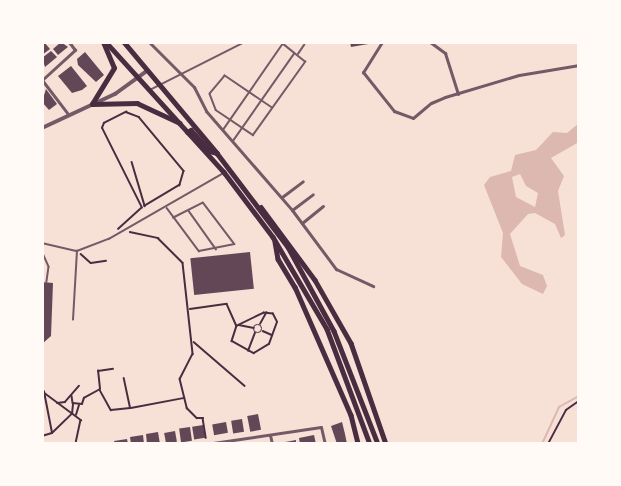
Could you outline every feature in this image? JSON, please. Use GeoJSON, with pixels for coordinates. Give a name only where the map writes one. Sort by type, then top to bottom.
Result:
{"type":"FeatureCollection","features":[{"type":"Feature","properties":{"kind":"main road"},"geometry":{"type":"LineString","coordinates":[[105,42],[224,172],[273,237],[327,329],[370,444]]}},
{"type":"Feature","properties":{"kind":"main road"},"geometry":{"type":"LineString","coordinates":[[92,104],[114,68],[105,42]]}},
{"type":"Feature","properties":{"kind":"main road"},"geometry":{"type":"LineString","coordinates":[[124,42],[257,204],[309,284],[338,340],[378,444]]}},
{"type":"Feature","properties":{"kind":"main road"},"geometry":{"type":"LineString","coordinates":[[92,104],[137,103],[181,124]]}},
{"type":"Feature","properties":{"kind":"main road"},"geometry":{"type":"LineString","coordinates":[[187,132],[191,130],[208,150],[217,153]]}},
{"type":"Feature","properties":{"kind":"main road"},"geometry":{"type":"LineString","coordinates":[[257,204],[269,214],[299,256],[351,343],[386,444]]}},
{"type":"Feature","properties":{"kind":"main road"},"geometry":{"type":"LineString","coordinates":[[273,237],[278,259],[299,296],[351,416],[358,444]]}},
{"type":"Feature","properties":{"kind":"street"},"geometry":{"type":"LineString","coordinates":[[68,114],[42,80],[75,50],[69,42]]}},
{"type":"Feature","properties":{"kind":"street"},"geometry":{"type":"LineString","coordinates":[[149,42],[198,92],[204,108],[282,197],[336,269],[373,286]]}},
{"type":"Feature","properties":{"kind":"street"},"geometry":{"type":"LineString","coordinates":[[382,42],[363,72],[394,111],[418,117],[431,103],[458,94],[519,75],[579,65]]}},
{"type":"Feature","properties":{"kind":"street"},"geometry":{"type":"LineString","coordinates":[[430,42],[445,53],[458,94]]}},
{"type":"Feature","properties":{"kind":"street"},"geometry":{"type":"LineString","coordinates":[[42,128],[92,104],[147,71]]}},
{"type":"Feature","properties":{"kind":"street"},"geometry":{"type":"LineString","coordinates":[[282,197],[303,181]]}},
{"type":"Feature","properties":{"kind":"street"},"geometry":{"type":"LineString","coordinates":[[292,210],[313,194]]}},
{"type":"Feature","properties":{"kind":"street"},"geometry":{"type":"LineString","coordinates":[[302,222],[323,206]]}},
{"type":"Feature","properties":{"kind":"street"},"geometry":{"type":"LineString","coordinates":[[206,444],[321,427],[325,444]]}},
{"type":"Feature","properties":{"kind":"street"},"geometry":{"type":"LineString","coordinates":[[270,435],[272,444]]}},
{"type":"Feature","properties":{"kind":"lane"},"geometry":{"type":"LineString","coordinates":[[150,90],[245,42]]}},
{"type":"Feature","properties":{"kind":"lane"},"geometry":{"type":"LineString","coordinates":[[222,130],[229,120],[248,91],[284,43],[305,62],[253,135],[241,129],[229,120],[216,110],[210,94],[225,76],[248,91],[272,108]]}},
{"type":"Feature","properties":{"kind":"lane"},"geometry":{"type":"LineString","coordinates":[[233,142],[304,45]]}},
{"type":"Feature","properties":{"kind":"lane"},"geometry":{"type":"LineString","coordinates":[[42,243],[77,250],[109,238],[224,172]]}},
{"type":"Feature","properties":{"kind":"lane"},"geometry":{"type":"LineString","coordinates":[[166,207],[174,218],[199,251],[234,244],[203,203],[174,218]]}},
{"type":"Feature","properties":{"kind":"lane"},"geometry":{"type":"LineString","coordinates":[[189,210],[217,249]]}},
{"type":"Feature","properties":{"kind":"lane"},"geometry":{"type":"LineString","coordinates":[[73,320],[77,250]]}},
{"type":"Feature","properties":{"kind":"lane"},"geometry":{"type":"LineString","coordinates":[[42,251],[49,267],[46,282]]}},
{"type":"Feature","properties":{"kind":"path"},"geometry":{"type":"LineString","coordinates":[[109,238],[143,207],[180,185],[184,171],[139,117],[126,112],[104,123],[102,128],[143,207]]}},
{"type":"Feature","properties":{"kind":"path"},"geometry":{"type":"LineString","coordinates":[[132,162],[143,207]]}},
{"type":"Feature","properties":{"kind":"path"},"geometry":{"type":"LineString","coordinates":[[127,233],[136,230],[158,238],[181,257],[193,354],[180,379],[190,413],[203,418],[206,444]]}},
{"type":"Feature","properties":{"kind":"path"},"geometry":{"type":"LineString","coordinates":[[77,250],[91,263],[106,261]]}},
{"type":"Feature","properties":{"kind":"path"},"geometry":{"type":"LineString","coordinates":[[189,309],[227,304],[237,325],[232,341],[248,352],[261,351],[273,336],[276,319],[266,313]]}},
{"type":"Feature","properties":{"kind":"path"},"geometry":{"type":"LineString","coordinates":[[237,325],[266,313]]}},
{"type":"Feature","properties":{"kind":"path"},"geometry":{"type":"LineString","coordinates":[[248,352],[255,330],[266,313]]}},
{"type":"Feature","properties":{"kind":"path"},"geometry":{"type":"LineString","coordinates":[[237,325],[262,330],[273,336]]}},
{"type":"Feature","properties":{"kind":"path"},"geometry":{"type":"LineString","coordinates":[[260,325],[262,330]]}},
{"type":"Feature","properties":{"kind":"path"},"geometry":{"type":"LineString","coordinates":[[193,341],[245,386]]}},
{"type":"Feature","properties":{"kind":"path"},"geometry":{"type":"LineString","coordinates":[[113,369],[98,371],[100,389],[111,410],[184,398]]}},
{"type":"Feature","properties":{"kind":"path"},"geometry":{"type":"LineString","coordinates":[[124,379],[130,408]]}},
{"type":"Feature","properties":{"kind":"path"},"geometry":{"type":"LineString","coordinates":[[56,403],[72,396],[79,386]]}},
{"type":"Feature","properties":{"kind":"path"},"geometry":{"type":"LineString","coordinates":[[75,416],[79,404],[100,389]]}},
{"type":"Feature","properties":{"kind":"path"},"geometry":{"type":"LineString","coordinates":[[43,391],[42,401],[52,433]]}},
{"type":"Feature","properties":{"kind":"path"},"geometry":{"type":"LineString","coordinates":[[43,391],[82,423],[76,444]]}},
{"type":"Feature","properties":{"kind":"path"},"geometry":{"type":"LineString","coordinates":[[42,436],[52,433],[72,414],[72,396]]}},
{"type":"Feature","properties":{"kind":"path"},"geometry":{"type":"LineString","coordinates":[[548,444],[566,410],[579,401]]}},
{"type":"Feature","properties":{"kind":"path"},"geometry":{"type":"LineString","coordinates":[[73,403],[79,404]]}},
{"type":"Feature","properties":{"kind":"shaded area"},"geometry":{"type":"Polygon","coordinates":[[[579,123],[579,142],[551,158],[564,176],[558,191],[565,235],[561,238],[555,224],[535,213],[528,214],[510,234],[520,266],[543,275],[547,286],[543,294],[522,284],[501,257],[503,233],[484,185],[490,177],[511,171],[515,155],[536,150],[553,132],[567,133],[579,123]],[[520,174],[512,177],[516,197],[535,207],[538,193],[526,186],[520,174]]]}},
{"type":"Feature","properties":{"kind":"building"},"geometry":{"type":"Polygon","coordinates":[[[44,42],[50,49],[42,55],[42,43],[44,42]]]}},
{"type":"Feature","properties":{"kind":"building"},"geometry":{"type":"Polygon","coordinates":[[[61,42],[68,47],[58,55],[53,49],[61,42]]]}},
{"type":"Feature","properties":{"kind":"building"},"geometry":{"type":"Polygon","coordinates":[[[350,42],[374,42],[374,43],[351,47],[350,42]]]}},
{"type":"Feature","properties":{"kind":"building"},"geometry":{"type":"Polygon","coordinates":[[[51,51],[57,57],[45,67],[42,58],[51,51]]]}},
{"type":"Feature","properties":{"kind":"building"},"geometry":{"type":"Polygon","coordinates":[[[85,52],[104,75],[96,82],[78,65],[77,59],[85,52]]]}},
{"type":"Feature","properties":{"kind":"building"},"geometry":{"type":"Polygon","coordinates":[[[71,66],[87,86],[72,93],[58,76],[71,66]]]}},
{"type":"Feature","properties":{"kind":"building"},"geometry":{"type":"Polygon","coordinates":[[[46,89],[57,104],[49,110],[42,102],[46,89]]]}},
{"type":"Feature","properties":{"kind":"building"},"geometry":{"type":"Polygon","coordinates":[[[250,252],[254,289],[194,295],[190,258],[250,252]]]}},
{"type":"Feature","properties":{"kind":"building"},"geometry":{"type":"Polygon","coordinates":[[[42,282],[53,283],[51,336],[42,344],[42,282]]]}},
{"type":"Feature","properties":{"kind":"building"},"geometry":{"type":"Polygon","coordinates":[[[258,414],[261,430],[250,432],[247,416],[258,414]]]}},
{"type":"Feature","properties":{"kind":"building"},"geometry":{"type":"Polygon","coordinates":[[[242,419],[244,432],[233,434],[231,421],[242,419]]]}},
{"type":"Feature","properties":{"kind":"building"},"geometry":{"type":"Polygon","coordinates":[[[226,422],[228,433],[214,435],[212,424],[226,422]]]}},
{"type":"Feature","properties":{"kind":"building"},"geometry":{"type":"Polygon","coordinates":[[[342,422],[347,444],[337,444],[331,426],[342,422]]]}},
{"type":"Feature","properties":{"kind":"building"},"geometry":{"type":"Polygon","coordinates":[[[203,425],[205,438],[194,440],[192,427],[203,425]]]}},
{"type":"Feature","properties":{"kind":"building"},"geometry":{"type":"Polygon","coordinates":[[[190,427],[192,441],[181,442],[179,429],[190,427]]]}},
{"type":"Feature","properties":{"kind":"building"},"geometry":{"type":"Polygon","coordinates":[[[175,431],[177,442],[166,444],[164,433],[175,431]]]}},
{"type":"Feature","properties":{"kind":"building"},"geometry":{"type":"Polygon","coordinates":[[[158,432],[160,444],[147,444],[146,434],[158,432]]]}},
{"type":"Feature","properties":{"kind":"building"},"geometry":{"type":"Polygon","coordinates":[[[143,435],[144,444],[131,444],[130,437],[143,435]]]}},
{"type":"Feature","properties":{"kind":"building"},"geometry":{"type":"Polygon","coordinates":[[[314,435],[316,444],[300,444],[299,438],[314,435]]]}},
{"type":"Feature","properties":{"kind":"building"},"geometry":{"type":"Polygon","coordinates":[[[127,439],[128,444],[115,444],[114,441],[127,439]]]}},
{"type":"Feature","properties":{"kind":"building"},"geometry":{"type":"Polygon","coordinates":[[[296,440],[296,444],[280,444],[280,443],[296,440]]]}},
{"type":"Feature","properties":{"kind":"waterway"},"geometry":{"type":"LineString","coordinates":[[542,444],[559,407],[579,396]]}}]}
